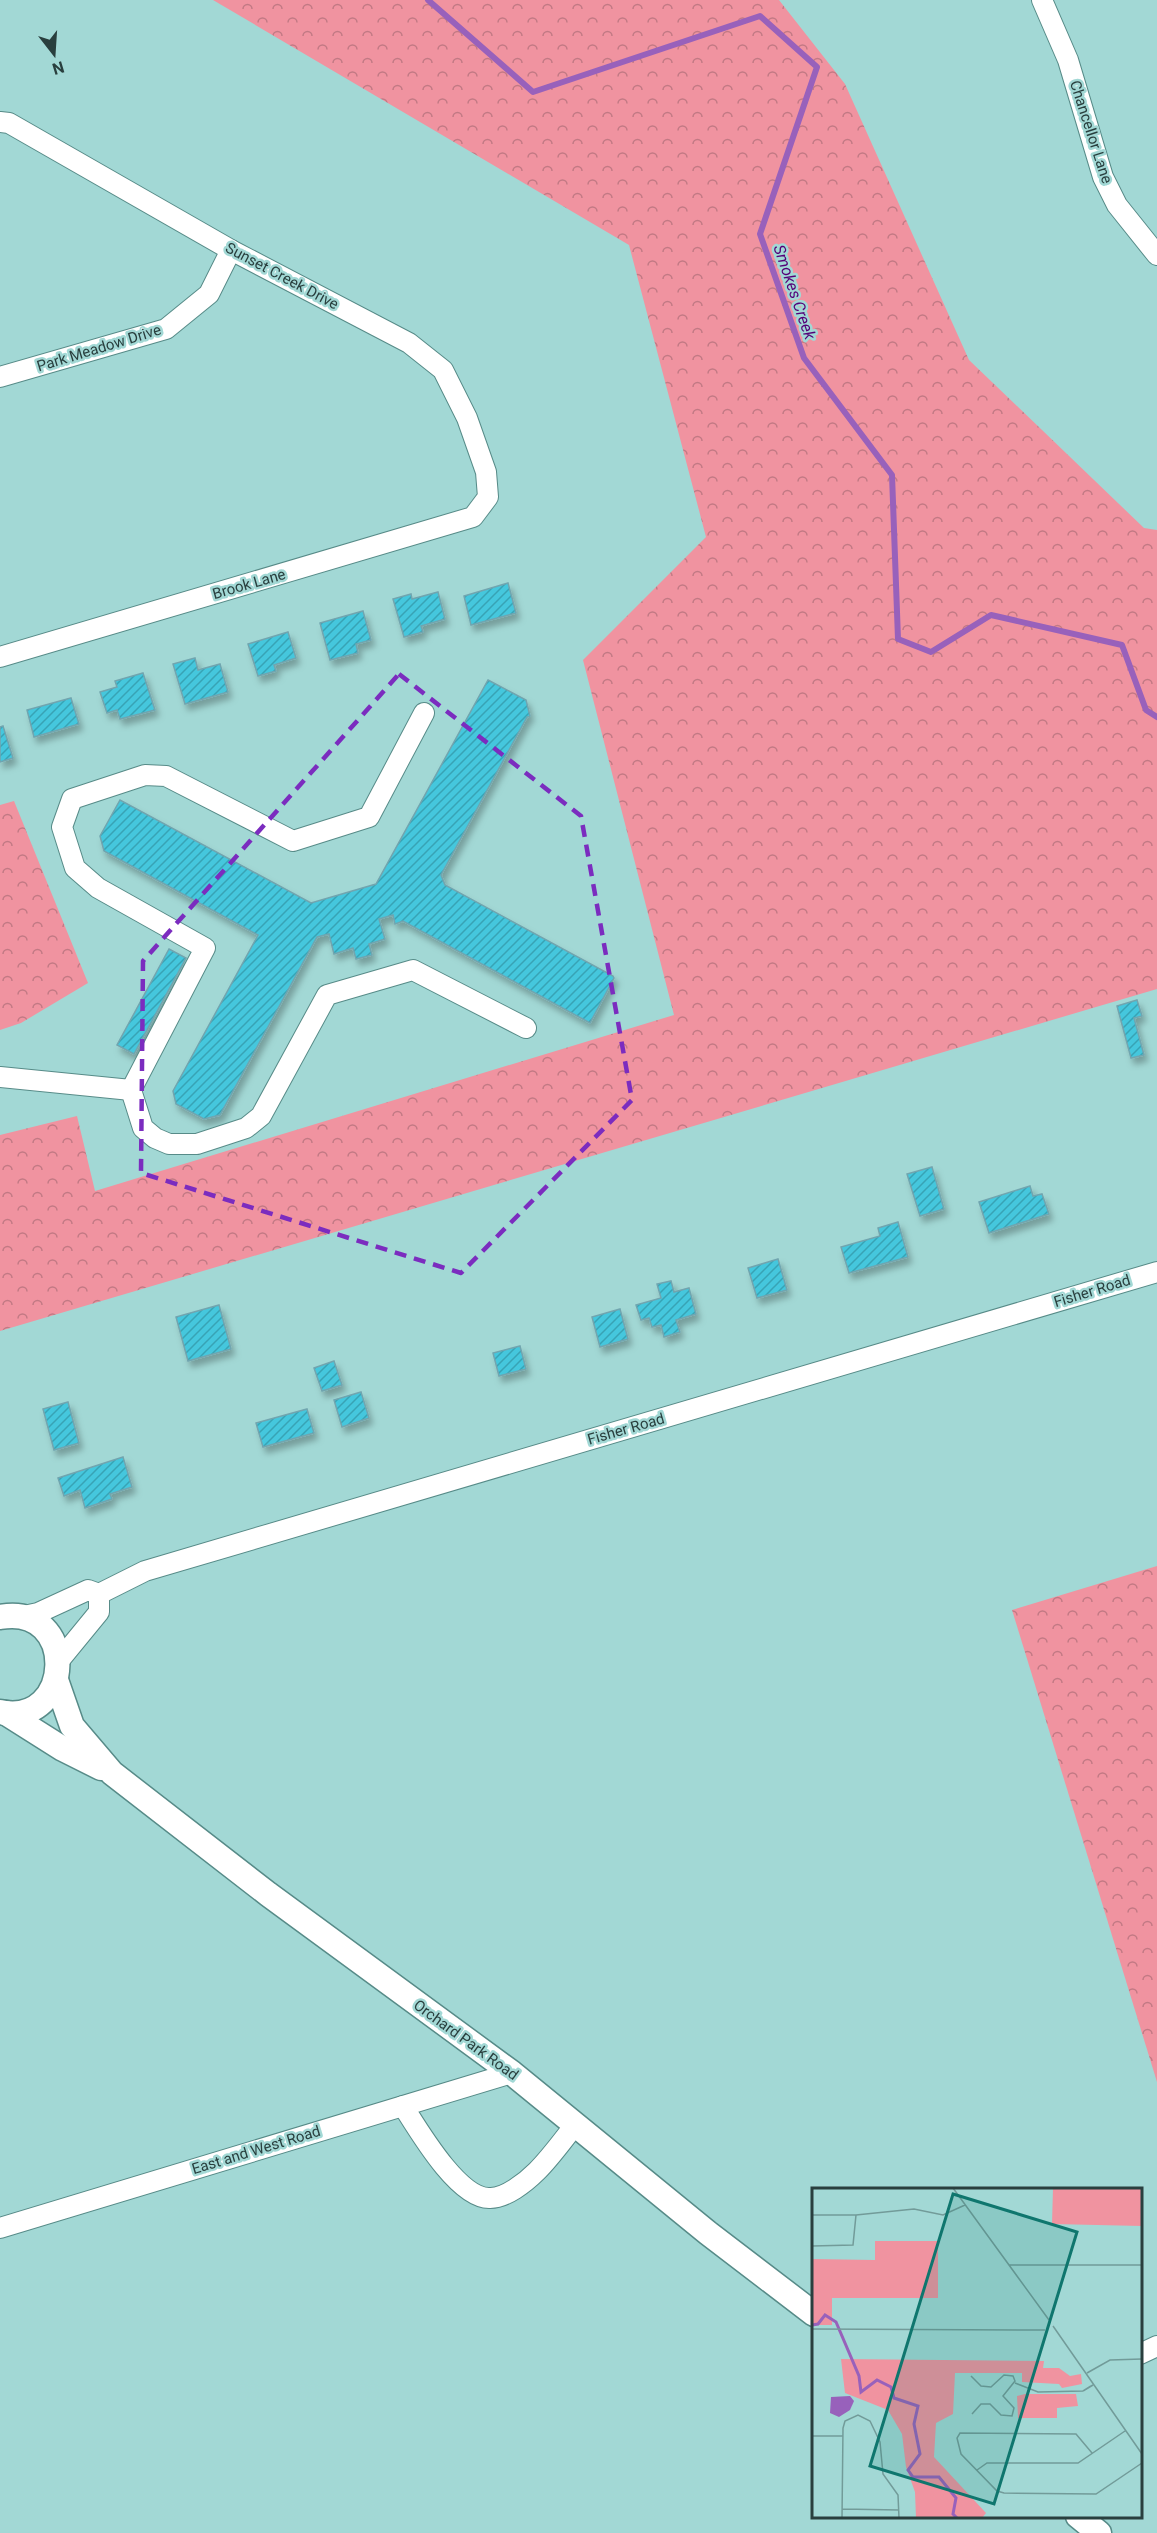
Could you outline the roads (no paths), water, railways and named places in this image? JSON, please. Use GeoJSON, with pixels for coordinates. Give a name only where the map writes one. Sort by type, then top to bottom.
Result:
{"type":"FeatureCollection","features":[{"type":"Feature","properties":{"kind":"main road","name":"Orchard Park Road"},"geometry":{"type":"LineString","coordinates":[[5,1617],[40,1625],[51,1637],[57,1652],[57,1671],[72,1726],[112,1773]]}},
{"type":"Feature","properties":{"kind":"main road"},"geometry":{"type":"LineString","coordinates":[[3,1712],[19,1713],[34,1707],[47,1697],[57,1671]]}},
{"type":"Feature","properties":{"kind":"main road","name":"Orchard Park Road"},"geometry":{"type":"LineString","coordinates":[[3,1712],[63,1749],[112,1773],[268,1894],[512,2073],[708,2233],[812,2313]]}},
{"type":"Feature","properties":{"kind":"main road"},"geometry":{"type":"LineString","coordinates":[[1079,2518],[1099,2533]]}},
{"type":"Feature","properties":{"kind":"street","name":"Chancellor Lane"},"geometry":{"type":"LineString","coordinates":[[1042,0],[1068,60],[1103,177],[1117,205],[1157,255]]}},
{"type":"Feature","properties":{"kind":"street","name":"Sunset Creek Drive"},"geometry":{"type":"LineString","coordinates":[[0,122],[9,123],[231,250],[409,342],[443,370],[467,418],[486,472],[488,497]]}},
{"type":"Feature","properties":{"kind":"street","name":"Park Meadow Drive"},"geometry":{"type":"LineString","coordinates":[[0,377],[166,329],[209,294],[231,250]]}},
{"type":"Feature","properties":{"kind":"street","name":"Brook Lane"},"geometry":{"type":"LineString","coordinates":[[0,657],[473,517],[488,497]]}},
{"type":"Feature","properties":{"kind":"street"},"geometry":{"type":"LineString","coordinates":[[424,713],[369,817],[293,841],[166,776],[145,775],[72,799],[62,827],[75,868],[98,888],[205,948],[131,1090],[143,1128],[155,1138],[169,1144],[197,1143],[246,1128],[261,1116],[327,995],[413,970],[526,1028]]}},
{"type":"Feature","properties":{"kind":"street"},"geometry":{"type":"LineString","coordinates":[[0,1077],[131,1090]]}},
{"type":"Feature","properties":{"kind":"street","name":"Fisher Road"},"geometry":{"type":"LineString","coordinates":[[5,1617],[38,1613],[88,1590],[99,1593],[146,1571],[1157,1272]]}},
{"type":"Feature","properties":{"kind":"street"},"geometry":{"type":"LineString","coordinates":[[57,1671],[99,1612],[99,1593]]}},
{"type":"Feature","properties":{"kind":"street","name":"East and West Road"},"geometry":{"type":"LineString","coordinates":[[0,2228],[512,2073]]}},
{"type":"Feature","properties":{"kind":"street"},"geometry":{"type":"LineString","coordinates":[[403,2106],[452,2174],[469,2193],[490,2199],[511,2192],[536,2172],[575,2125]]}},
{"type":"Feature","properties":{"kind":"street"},"geometry":{"type":"LineString","coordinates":[[1142,2353],[1157,2346]]}},
{"type":"Feature","properties":{"kind":"waterway","name":"Smokes Creek"},"geometry":{"type":"LineString","coordinates":[[428,0],[533,92],[760,16],[817,67],[760,234],[804,358],[892,475],[898,639],[931,652],[991,615],[1122,645],[1146,710],[1157,717]]}}]}
